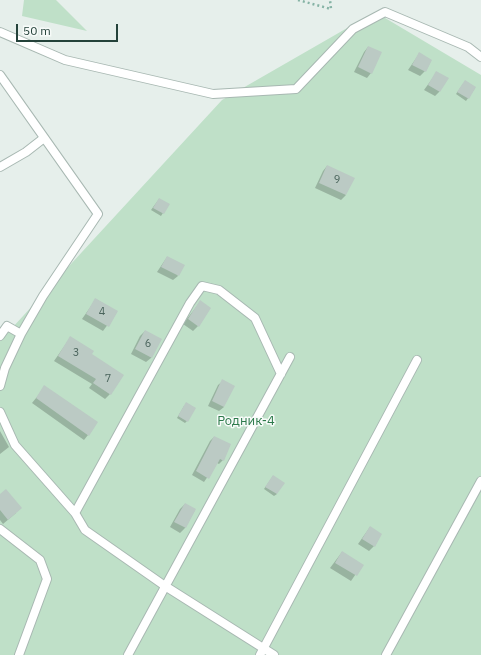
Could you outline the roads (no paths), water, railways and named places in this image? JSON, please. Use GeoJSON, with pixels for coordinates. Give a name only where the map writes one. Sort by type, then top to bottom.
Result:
{"type":"FeatureCollection","features":[{"type":"Feature","properties":{"kind":"lane"},"geometry":{"type":"LineString","coordinates":[[0,32],[65,60],[212,94],[296,89],[353,29],[385,12],[468,47],[481,57]]}},
{"type":"Feature","properties":{"kind":"lane"},"geometry":{"type":"LineString","coordinates":[[0,75],[98,214],[43,296],[21,334],[5,368],[0,386]]}},
{"type":"Feature","properties":{"kind":"lane"},"geometry":{"type":"LineString","coordinates":[[0,167],[26,152],[44,138]]}},
{"type":"Feature","properties":{"kind":"lane"},"geometry":{"type":"LineString","coordinates":[[75,513],[190,303],[202,286],[219,290],[255,318],[281,374]]}},
{"type":"Feature","properties":{"kind":"lane"},"geometry":{"type":"LineString","coordinates":[[0,336],[7,326],[21,334]]}},
{"type":"Feature","properties":{"kind":"lane"},"geometry":{"type":"LineString","coordinates":[[128,655],[290,357]]}},
{"type":"Feature","properties":{"kind":"lane"},"geometry":{"type":"LineString","coordinates":[[262,652],[416,360]]}},
{"type":"Feature","properties":{"kind":"lane"},"geometry":{"type":"LineString","coordinates":[[0,412],[15,445],[75,513],[85,530],[262,652],[274,655]]}},
{"type":"Feature","properties":{"kind":"lane"},"geometry":{"type":"LineString","coordinates":[[386,655],[481,481]]}},
{"type":"Feature","properties":{"kind":"lane"},"geometry":{"type":"LineString","coordinates":[[0,529],[40,560],[47,579],[19,655]]}},
{"type":"Feature","properties":{"kind":"park label","name":"Родник-4"},"geometry":{"type":"Point","coordinates":[246,421]}}]}
